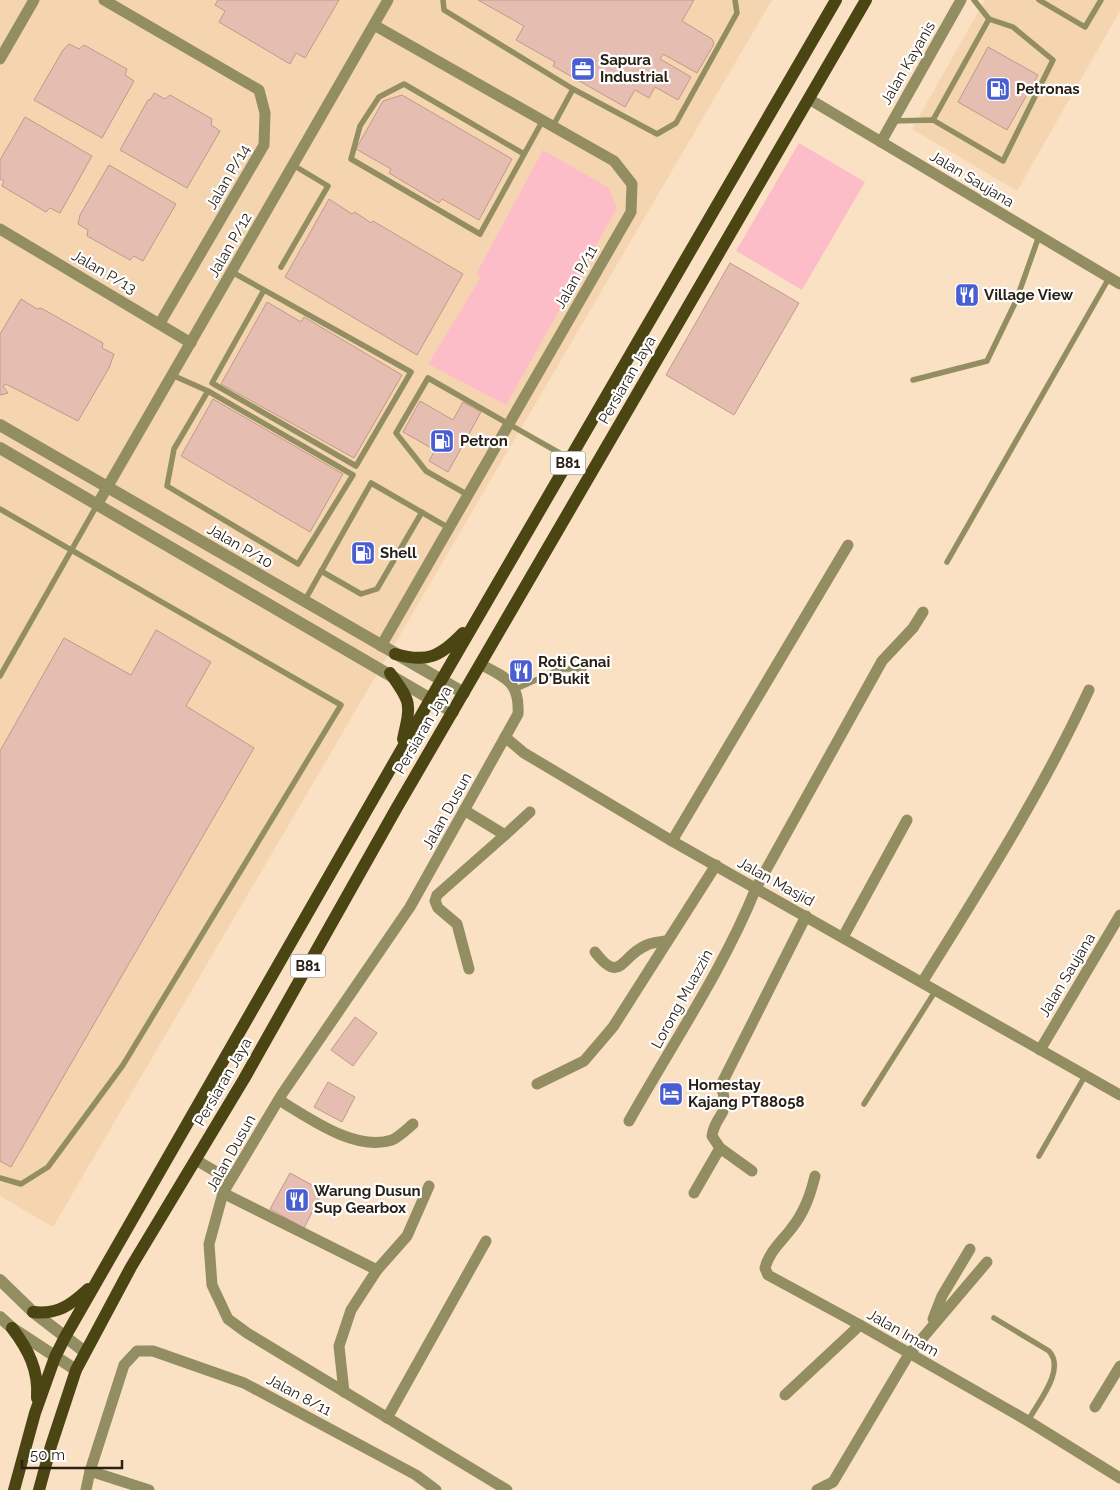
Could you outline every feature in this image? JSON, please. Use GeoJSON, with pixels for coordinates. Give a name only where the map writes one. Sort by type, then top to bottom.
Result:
{"type":"FeatureCollection","features":[{"type":"Feature","properties":{"kind":"main road","name":"Persiaran Jaya"},"geometry":{"type":"LineString","coordinates":[[14,1490],[35,1413],[55,1357],[65,1337],[441,680],[836,0]]}},
{"type":"Feature","properties":{"kind":"main road","name":"Persiaran Jaya"},"geometry":{"type":"LineString","coordinates":[[39,1490],[76,1370],[149,1236],[196,1160],[480,664],[866,0]]}},
{"type":"Feature","properties":{"kind":"main road"},"geometry":{"type":"LineString","coordinates":[[395,654],[420,659],[436,656],[448,649],[477,619]]}},
{"type":"Feature","properties":{"kind":"main road"},"geometry":{"type":"LineString","coordinates":[[390,673],[408,701],[410,709],[401,751]]}},
{"type":"Feature","properties":{"kind":"main road"},"geometry":{"type":"LineString","coordinates":[[33,1312],[53,1312],[67,1307],[98,1278]]}},
{"type":"Feature","properties":{"kind":"main road"},"geometry":{"type":"LineString","coordinates":[[12,1328],[29,1352],[35,1371],[37,1392],[35,1413]]}},
{"type":"Feature","properties":{"kind":"street"},"geometry":{"type":"LineString","coordinates":[[0,59],[34,0]]}},
{"type":"Feature","properties":{"kind":"street","name":"Jalan P/14"},"geometry":{"type":"LineString","coordinates":[[104,0],[258,90],[265,113],[264,145],[160,323]]}},
{"type":"Feature","properties":{"kind":"street","name":"Jalan P/12"},"geometry":{"type":"LineString","coordinates":[[97,505],[388,0]]}},
{"type":"Feature","properties":{"kind":"street","name":"Jalan Kayanis"},"geometry":{"type":"LineString","coordinates":[[880,142],[961,0]]}},
{"type":"Feature","properties":{"kind":"street","name":"Jalan P/11"},"geometry":{"type":"LineString","coordinates":[[374,25],[614,161],[632,184],[631,212],[381,646]]}},
{"type":"Feature","properties":{"kind":"street","name":"Jalan Saujana"},"geometry":{"type":"LineString","coordinates":[[809,99],[1120,284]]}},
{"type":"Feature","properties":{"kind":"street","name":"Jalan P/13"},"geometry":{"type":"LineString","coordinates":[[0,229],[191,343]]}},
{"type":"Feature","properties":{"kind":"street","name":"Jalan P/10"},"geometry":{"type":"LineString","coordinates":[[0,425],[464,693]]}},
{"type":"Feature","properties":{"kind":"street"},"geometry":{"type":"LineString","coordinates":[[0,448],[390,673],[453,712]]}},
{"type":"Feature","properties":{"kind":"street"},"geometry":{"type":"LineString","coordinates":[[672,841],[848,545]]}},
{"type":"Feature","properties":{"kind":"street","name":"Lorong Muazzin"},"geometry":{"type":"LineString","coordinates":[[629,1121],[679,1038],[743,921],[756,888],[882,661],[913,628],[923,612]]}},
{"type":"Feature","properties":{"kind":"street"},"geometry":{"type":"LineString","coordinates":[[480,664],[509,680],[516,689],[519,701],[518,714],[505,737]]}},
{"type":"Feature","properties":{"kind":"street"},"geometry":{"type":"LineString","coordinates":[[923,981],[1012,839],[1068,736],[1089,690]]}},
{"type":"Feature","properties":{"kind":"street","name":"Jalan Masjid"},"geometry":{"type":"LineString","coordinates":[[505,737],[524,753],[672,841],[923,981],[1120,1096]]}},
{"type":"Feature","properties":{"kind":"street","name":"Jalan Dusun"},"geometry":{"type":"LineString","coordinates":[[505,737],[410,907],[279,1100],[230,1180],[223,1193],[210,1244],[209,1264],[212,1284],[228,1318],[247,1333],[507,1490]]}},
{"type":"Feature","properties":{"kind":"street"},"geometry":{"type":"LineString","coordinates":[[464,810],[505,835]]}},
{"type":"Feature","properties":{"kind":"street"},"geometry":{"type":"LineString","coordinates":[[469,968],[457,924],[438,908],[435,902],[437,895],[530,812]]}},
{"type":"Feature","properties":{"kind":"street"},"geometry":{"type":"LineString","coordinates":[[843,937],[907,820]]}},
{"type":"Feature","properties":{"kind":"street"},"geometry":{"type":"LineString","coordinates":[[537,1084],[584,1061],[613,1027],[716,865]]}},
{"type":"Feature","properties":{"kind":"street","name":"Jalan Saujana"},"geometry":{"type":"LineString","coordinates":[[1040,1050],[1120,915]]}},
{"type":"Feature","properties":{"kind":"street"},"geometry":{"type":"LineString","coordinates":[[752,1171],[720,1148],[712,1136],[713,1130],[725,1108],[721,1085],[806,916]]}},
{"type":"Feature","properties":{"kind":"street"},"geometry":{"type":"LineString","coordinates":[[595,952],[604,964],[612,968],[621,967],[647,945],[666,941]]}},
{"type":"Feature","properties":{"kind":"street"},"geometry":{"type":"LineString","coordinates":[[279,1100],[334,1133],[371,1142],[392,1140],[413,1124]]}},
{"type":"Feature","properties":{"kind":"street"},"geometry":{"type":"LineString","coordinates":[[694,1193],[720,1148]]}},
{"type":"Feature","properties":{"kind":"street"},"geometry":{"type":"LineString","coordinates":[[196,1160],[230,1180]]}},
{"type":"Feature","properties":{"kind":"street","name":"Jalan Imam"},"geometry":{"type":"LineString","coordinates":[[815,1176],[811,1195],[803,1212],[773,1250],[765,1268],[768,1275],[1028,1421],[1120,1478]]}},
{"type":"Feature","properties":{"kind":"street"},"geometry":{"type":"LineString","coordinates":[[344,1392],[339,1346],[351,1310],[377,1270],[407,1236],[429,1186]]}},
{"type":"Feature","properties":{"kind":"street"},"geometry":{"type":"LineString","coordinates":[[223,1193],[377,1270]]}},
{"type":"Feature","properties":{"kind":"street"},"geometry":{"type":"LineString","coordinates":[[387,1418],[486,1242]]}},
{"type":"Feature","properties":{"kind":"street"},"geometry":{"type":"LineString","coordinates":[[930,1328],[942,1296],[970,1249]]}},
{"type":"Feature","properties":{"kind":"street"},"geometry":{"type":"LineString","coordinates":[[817,1490],[833,1482],[909,1354],[987,1262]]}},
{"type":"Feature","properties":{"kind":"street"},"geometry":{"type":"LineString","coordinates":[[0,1280],[33,1312],[85,1352]]}},
{"type":"Feature","properties":{"kind":"street"},"geometry":{"type":"LineString","coordinates":[[0,1317],[12,1328],[76,1370]]}},
{"type":"Feature","properties":{"kind":"street"},"geometry":{"type":"LineString","coordinates":[[785,1395],[860,1325]]}},
{"type":"Feature","properties":{"kind":"street","name":"Jalan 8/11"},"geometry":{"type":"LineString","coordinates":[[90,1471],[124,1365],[137,1351],[153,1351],[244,1383],[416,1474],[436,1490]]}},
{"type":"Feature","properties":{"kind":"street"},"geometry":{"type":"LineString","coordinates":[[1096,1407],[1120,1366]]}},
{"type":"Feature","properties":{"kind":"street"},"geometry":{"type":"LineString","coordinates":[[86,1490],[90,1471],[149,1490]]}},
{"type":"Feature","properties":{"kind":"lane"},"geometry":{"type":"LineString","coordinates":[[443,0],[444,10],[573,89],[657,134],[676,123],[737,12],[736,0]]}},
{"type":"Feature","properties":{"kind":"lane"},"geometry":{"type":"LineString","coordinates":[[892,121],[934,120],[1003,161],[1053,60],[1013,27],[989,19],[974,0]]}},
{"type":"Feature","properties":{"kind":"lane"},"geometry":{"type":"LineString","coordinates":[[1039,0],[1086,27],[1101,0]]}},
{"type":"Feature","properties":{"kind":"lane"},"geometry":{"type":"LineString","coordinates":[[934,120],[989,19]]}},
{"type":"Feature","properties":{"kind":"lane"},"geometry":{"type":"LineString","coordinates":[[524,154],[404,84],[379,97],[360,126],[351,159],[480,234],[543,120]]}},
{"type":"Feature","properties":{"kind":"lane"},"geometry":{"type":"LineString","coordinates":[[553,126],[573,89]]}},
{"type":"Feature","properties":{"kind":"lane"},"geometry":{"type":"LineString","coordinates":[[281,267],[328,186],[294,166]]}},
{"type":"Feature","properties":{"kind":"lane"},"geometry":{"type":"LineString","coordinates":[[913,380],[987,361],[1016,302],[1039,236]]}},
{"type":"Feature","properties":{"kind":"lane"},"geometry":{"type":"LineString","coordinates":[[232,272],[411,372],[356,466],[212,383],[264,290]]}},
{"type":"Feature","properties":{"kind":"lane"},"geometry":{"type":"LineString","coordinates":[[947,562],[1109,278]]}},
{"type":"Feature","properties":{"kind":"lane"},"geometry":{"type":"LineString","coordinates":[[172,375],[208,390],[353,475],[298,564],[167,486],[174,450],[208,390]]}},
{"type":"Feature","properties":{"kind":"lane"},"geometry":{"type":"LineString","coordinates":[[468,495],[426,471],[396,433],[428,378],[570,459]]}},
{"type":"Feature","properties":{"kind":"lane"},"geometry":{"type":"LineString","coordinates":[[304,602],[371,483],[449,528]]}},
{"type":"Feature","properties":{"kind":"lane"},"geometry":{"type":"LineString","coordinates":[[0,676],[97,505]]}},
{"type":"Feature","properties":{"kind":"lane"},"geometry":{"type":"LineString","coordinates":[[0,509],[341,706],[124,1065],[48,1167],[22,1184],[0,1178]]}},
{"type":"Feature","properties":{"kind":"lane"},"geometry":{"type":"LineString","coordinates":[[322,571],[361,594],[377,589],[422,512]]}},
{"type":"Feature","properties":{"kind":"lane"},"geometry":{"type":"LineString","coordinates":[[516,689],[560,669],[584,669]]}},
{"type":"Feature","properties":{"kind":"lane"},"geometry":{"type":"LineString","coordinates":[[864,1104],[936,990]]}},
{"type":"Feature","properties":{"kind":"lane"},"geometry":{"type":"LineString","coordinates":[[1039,1156],[1085,1076]]}},
{"type":"Feature","properties":{"kind":"lane"},"geometry":{"type":"LineString","coordinates":[[994,1318],[1049,1350],[1055,1358],[1055,1368],[1051,1378],[1028,1421]]}},
{"type":"Feature","properties":{"kind":"shaded area"},"geometry":{"type":"Polygon","coordinates":[[[0,0],[772,0],[53,1227],[0,1196],[0,0]]]}},
{"type":"Feature","properties":{"kind":"shaded area"},"geometry":{"type":"Polygon","coordinates":[[[985,0],[1120,0],[1120,11],[1017,191],[912,129],[985,0]]]}},
{"type":"Feature","properties":{"kind":"shaded area"},"geometry":{"type":"Polygon","coordinates":[[[799,143],[865,182],[802,290],[736,251],[799,143]]]}},
{"type":"Feature","properties":{"kind":"shaded area"},"geometry":{"type":"Polygon","coordinates":[[[543,150],[609,188],[617,208],[506,405],[428,364],[481,277],[476,274],[543,150]]]}},
{"type":"Feature","properties":{"kind":"building"},"geometry":{"type":"Polygon","coordinates":[[[218,0],[339,0],[305,58],[296,53],[290,64],[219,22],[225,11],[215,5],[218,0]]]}},
{"type":"Feature","properties":{"kind":"building"},"geometry":{"type":"Polygon","coordinates":[[[478,0],[694,0],[682,21],[712,39],[714,44],[697,73],[663,54],[660,59],[691,77],[678,100],[655,87],[649,98],[635,90],[625,107],[553,66],[555,62],[516,40],[524,26],[478,0]]]}},
{"type":"Feature","properties":{"kind":"building"},"geometry":{"type":"Polygon","coordinates":[[[69,44],[79,49],[84,45],[127,69],[125,75],[134,81],[102,138],[34,100],[63,50],[69,44]]]}},
{"type":"Feature","properties":{"kind":"building","name":"Petronas"},"geometry":{"type":"Polygon","coordinates":[[[988,47],[1038,75],[1007,130],[958,102],[988,47]]]}},
{"type":"Feature","properties":{"kind":"building"},"geometry":{"type":"Polygon","coordinates":[[[154,93],[165,99],[170,95],[212,119],[211,125],[220,131],[187,188],[120,150],[148,100],[151,99],[154,93]]]}},
{"type":"Feature","properties":{"kind":"building"},"geometry":{"type":"Polygon","coordinates":[[[402,95],[512,159],[479,220],[442,199],[439,203],[389,173],[391,169],[356,149],[383,101],[402,95]]]}},
{"type":"Feature","properties":{"kind":"building"},"geometry":{"type":"Polygon","coordinates":[[[25,117],[92,156],[60,213],[50,208],[46,212],[2,186],[4,181],[0,179],[0,160],[25,117]]]}},
{"type":"Feature","properties":{"kind":"building"},"geometry":{"type":"Polygon","coordinates":[[[109,165],[176,204],[143,261],[134,256],[130,260],[87,236],[88,230],[78,224],[80,215],[109,165]]]}},
{"type":"Feature","properties":{"kind":"building"},"geometry":{"type":"Polygon","coordinates":[[[329,199],[352,214],[355,212],[371,223],[373,221],[463,274],[417,355],[285,277],[329,199]]]}},
{"type":"Feature","properties":{"kind":"building"},"geometry":{"type":"Polygon","coordinates":[[[730,263],[799,303],[734,415],[666,375],[730,263]]]}},
{"type":"Feature","properties":{"kind":"building"},"geometry":{"type":"Polygon","coordinates":[[[21,299],[37,309],[41,308],[103,343],[102,348],[114,354],[109,368],[78,421],[6,384],[3,386],[8,393],[0,395],[0,334],[21,299]]]}},
{"type":"Feature","properties":{"kind":"building"},"geometry":{"type":"Polygon","coordinates":[[[267,302],[301,322],[304,317],[402,375],[354,458],[221,384],[267,302]]]}},
{"type":"Feature","properties":{"kind":"building"},"geometry":{"type":"Polygon","coordinates":[[[213,399],[343,474],[310,532],[181,456],[213,399]]]}},
{"type":"Feature","properties":{"kind":"building","name":"Petron"},"geometry":{"type":"Polygon","coordinates":[[[420,401],[453,420],[463,402],[481,412],[448,472],[429,461],[435,450],[403,432],[420,401]]]}},
{"type":"Feature","properties":{"kind":"building"},"geometry":{"type":"Polygon","coordinates":[[[156,630],[211,662],[186,706],[254,748],[11,1167],[0,1161],[0,751],[64,638],[131,675],[156,630]]]}},
{"type":"Feature","properties":{"kind":"building"},"geometry":{"type":"Polygon","coordinates":[[[355,1017],[377,1033],[353,1066],[331,1050],[355,1017]]]}},
{"type":"Feature","properties":{"kind":"building"},"geometry":{"type":"Polygon","coordinates":[[[328,1082],[355,1097],[342,1122],[314,1107],[328,1082]]]}},
{"type":"Feature","properties":{"kind":"building","name":"Warung Dusun Sup Gearbox"},"geometry":{"type":"Polygon","coordinates":[[[290,1173],[323,1191],[304,1228],[270,1209],[290,1173]]]}},
{"type":"Feature","properties":{"kind":"place","name":"Sapura Industrial"},"geometry":{"type":"Point","coordinates":[583,69]}},
{"type":"Feature","properties":{"kind":"place","name":"Petronas"},"geometry":{"type":"Point","coordinates":[998,89]}},
{"type":"Feature","properties":{"kind":"place","name":"Village View"},"geometry":{"type":"Point","coordinates":[967,295]}},
{"type":"Feature","properties":{"kind":"place","name":"Petron"},"geometry":{"type":"Point","coordinates":[442,441]}},
{"type":"Feature","properties":{"kind":"place","name":"Shell"},"geometry":{"type":"Point","coordinates":[363,553]}},
{"type":"Feature","properties":{"kind":"place","name":"Roti Canai D'Bukit"},"geometry":{"type":"Point","coordinates":[521,671]}},
{"type":"Feature","properties":{"kind":"place","name":"Homestay Kajang PT88058"},"geometry":{"type":"Point","coordinates":[671,1094]}},
{"type":"Feature","properties":{"kind":"place","name":"Warung Dusun Sup Gearbox"},"geometry":{"type":"Point","coordinates":[297,1200]}}]}
